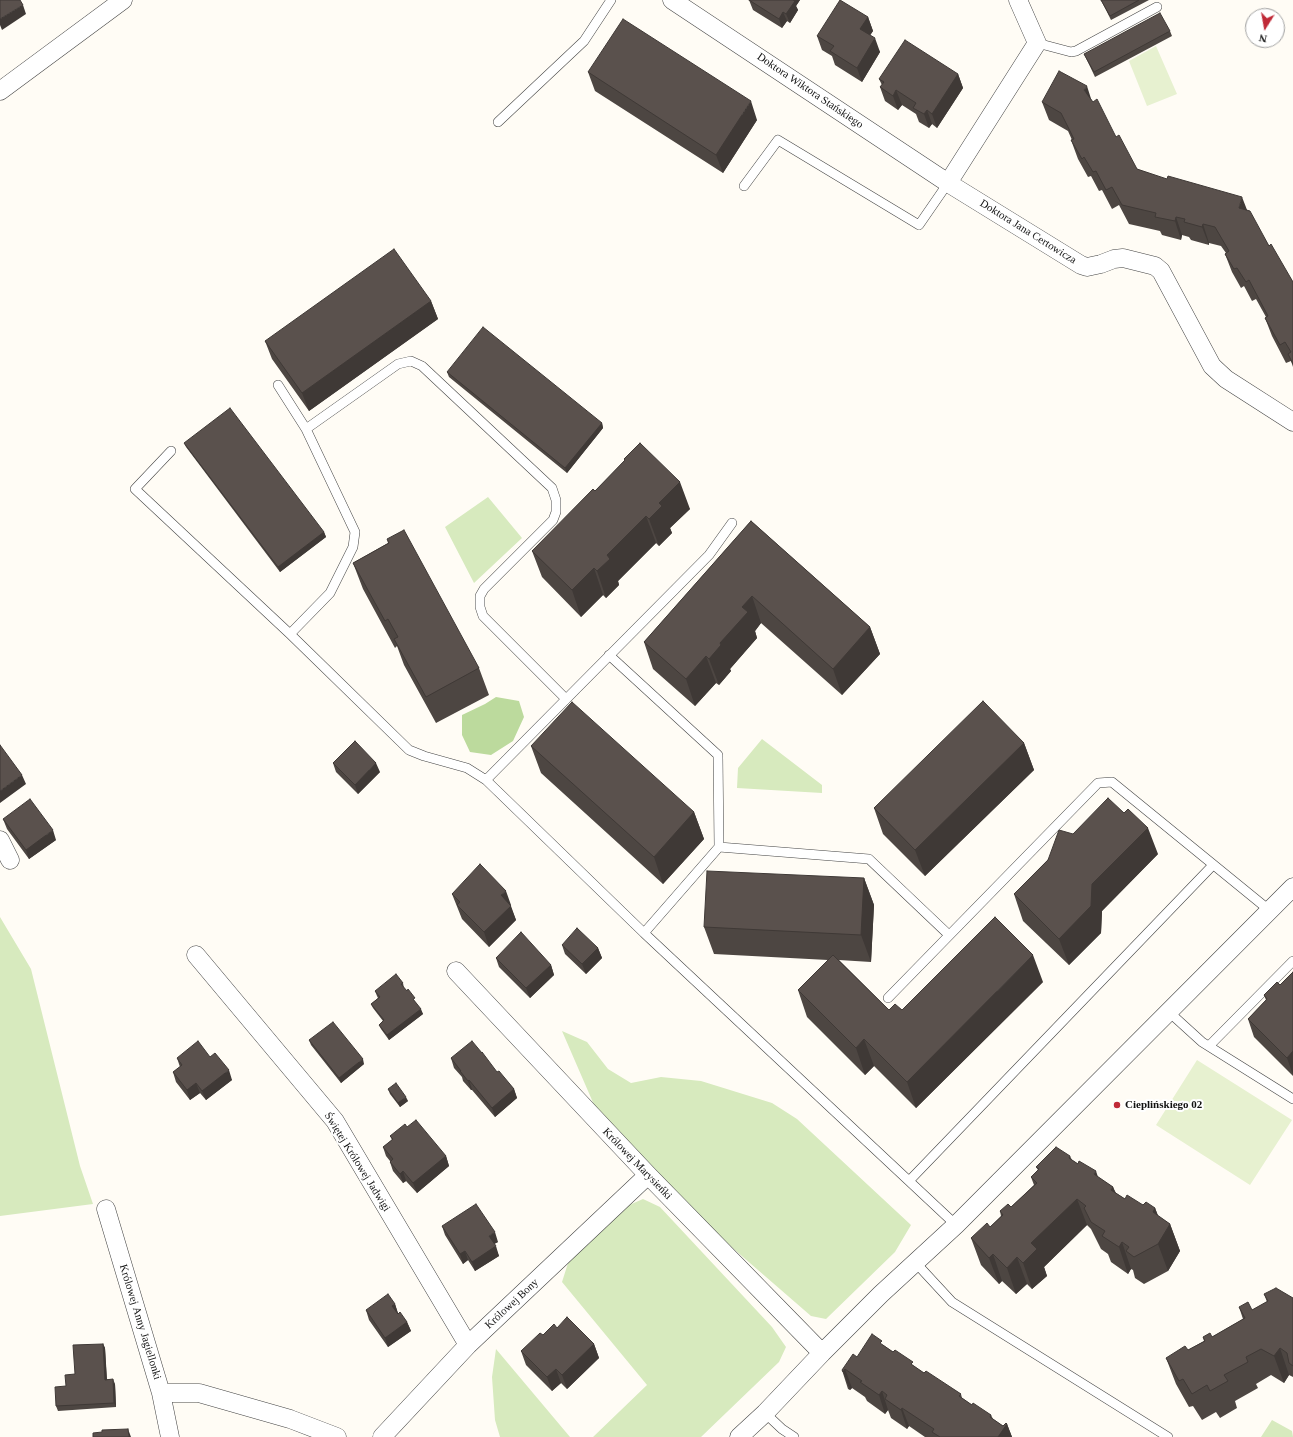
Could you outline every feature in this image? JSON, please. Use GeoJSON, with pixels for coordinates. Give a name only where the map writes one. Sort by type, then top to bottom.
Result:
{"type":"FeatureCollection","features":[{"type":"Feature","properties":{"kind":"street"},"geometry":{"type":"LineString","coordinates":[[0,91],[123,0]]}},
{"type":"Feature","properties":{"kind":"street","name":"Doktora Wiktora Stańskiego"},"geometry":{"type":"LineString","coordinates":[[672,0],[948,183]]}},
{"type":"Feature","properties":{"kind":"street"},"geometry":{"type":"LineString","coordinates":[[948,183],[1037,43],[1018,0]]}},
{"type":"Feature","properties":{"kind":"street","name":"Doktora Jana Certowicza"},"geometry":{"type":"LineString","coordinates":[[948,183],[1081,265],[1087,267],[1114,259],[1123,258],[1155,266],[1161,271],[1212,366],[1226,379],[1293,422]]}},
{"type":"Feature","properties":{"kind":"street"},"geometry":{"type":"LineString","coordinates":[[0,840],[10,860]]}},
{"type":"Feature","properties":{"kind":"street"},"geometry":{"type":"LineString","coordinates":[[739,1437],[765,1413],[822,1353],[915,1262],[956,1225],[1293,886]]}},
{"type":"Feature","properties":{"kind":"street","name":"Świętej Królowej Jadwigi"},"geometry":{"type":"LineString","coordinates":[[196,955],[335,1121],[468,1346]]}},
{"type":"Feature","properties":{"kind":"street","name":"Królowej Marysieńki"},"geometry":{"type":"LineString","coordinates":[[456,971],[648,1175],[822,1353]]}},
{"type":"Feature","properties":{"kind":"street","name":"Królowej Bony"},"geometry":{"type":"LineString","coordinates":[[382,1437],[468,1346],[648,1175]]}},
{"type":"Feature","properties":{"kind":"street","name":"Królowej Anny Jagiellonki"},"geometry":{"type":"LineString","coordinates":[[106,1209],[161,1393],[170,1437]]}},
{"type":"Feature","properties":{"kind":"street"},"geometry":{"type":"LineString","coordinates":[[161,1393],[199,1393],[290,1419],[336,1437]]}},
{"type":"Feature","properties":{"kind":"lane"},"geometry":{"type":"LineString","coordinates":[[498,122],[584,41],[611,0]]}},
{"type":"Feature","properties":{"kind":"lane"},"geometry":{"type":"LineString","coordinates":[[1037,43],[1071,52],[1076,51],[1157,7]]}},
{"type":"Feature","properties":{"kind":"lane"},"geometry":{"type":"LineString","coordinates":[[744,186],[778,140],[919,225],[948,183]]}},
{"type":"Feature","properties":{"kind":"lane"},"geometry":{"type":"LineString","coordinates":[[306,429],[398,364],[411,361],[422,366],[552,488],[556,500],[556,512],[553,520],[484,589],[480,596],[480,607],[483,616],[566,699]]}},
{"type":"Feature","properties":{"kind":"lane"},"geometry":{"type":"LineString","coordinates":[[278,385],[306,429],[355,532],[353,547],[330,593],[290,634]]}},
{"type":"Feature","properties":{"kind":"lane"},"geometry":{"type":"LineString","coordinates":[[171,451],[134,490],[290,634],[409,750],[424,756],[467,768],[486,780],[644,933],[956,1225]]}},
{"type":"Feature","properties":{"kind":"lane"},"geometry":{"type":"LineString","coordinates":[[486,780],[709,554],[732,523]]}},
{"type":"Feature","properties":{"kind":"lane"},"geometry":{"type":"LineString","coordinates":[[609,655],[718,755],[719,847],[644,933]]}},
{"type":"Feature","properties":{"kind":"lane"},"geometry":{"type":"LineString","coordinates":[[888,998],[1098,783],[1112,782],[1269,910]]}},
{"type":"Feature","properties":{"kind":"lane"},"geometry":{"type":"LineString","coordinates":[[719,847],[869,859],[949,935]]}},
{"type":"Feature","properties":{"kind":"lane"},"geometry":{"type":"LineString","coordinates":[[909,1181],[1213,865]]}},
{"type":"Feature","properties":{"kind":"lane"},"geometry":{"type":"LineString","coordinates":[[1209,1046],[1293,960]]}},
{"type":"Feature","properties":{"kind":"lane"},"geometry":{"type":"LineString","coordinates":[[1169,1012],[1202,1042],[1293,1099]]}},
{"type":"Feature","properties":{"kind":"lane"},"geometry":{"type":"LineString","coordinates":[[915,1262],[952,1302],[1168,1437]]}},
{"type":"Feature","properties":{"kind":"lane"},"geometry":{"type":"LineString","coordinates":[[765,1413],[782,1429],[794,1437]]}},
{"type":"Feature","properties":{"kind":"green space"},"geometry":{"type":"Polygon","coordinates":[[[1156,46],[1177,94],[1147,106],[1129,61],[1156,46]]]}},
{"type":"Feature","properties":{"kind":"green space"},"geometry":{"type":"Polygon","coordinates":[[[488,497],[522,538],[474,583],[445,527],[488,497]]]}},
{"type":"Feature","properties":{"kind":"green space"},"geometry":{"type":"Polygon","coordinates":[[[496,697],[519,701],[524,717],[513,741],[491,755],[470,752],[462,735],[462,715],[496,697]]]}},
{"type":"Feature","properties":{"kind":"green space"},"geometry":{"type":"Polygon","coordinates":[[[762,739],[822,785],[822,793],[737,788],[738,768],[762,739]]]}},
{"type":"Feature","properties":{"kind":"green space"},"geometry":{"type":"Polygon","coordinates":[[[0,917],[31,969],[80,1166],[93,1204],[0,1216],[0,917]]]}},
{"type":"Feature","properties":{"kind":"green space"},"geometry":{"type":"Polygon","coordinates":[[[562,1031],[587,1042],[608,1069],[631,1083],[661,1077],[701,1081],[772,1103],[797,1119],[911,1225],[895,1252],[826,1319],[811,1316],[660,1185],[598,1114],[562,1031]]]}},
{"type":"Feature","properties":{"kind":"green space"},"geometry":{"type":"Polygon","coordinates":[[[1197,1060],[1292,1120],[1250,1185],[1156,1125],[1197,1060]]]}},
{"type":"Feature","properties":{"kind":"green space"},"geometry":{"type":"Polygon","coordinates":[[[643,1199],[660,1207],[772,1327],[786,1347],[779,1362],[701,1437],[593,1437],[647,1385],[562,1282],[569,1260],[627,1206],[643,1199]]]}},
{"type":"Feature","properties":{"kind":"green space"},"geometry":{"type":"Polygon","coordinates":[[[496,1349],[570,1437],[500,1437],[495,1420],[492,1377],[496,1349]]]}},
{"type":"Feature","properties":{"kind":"green space"},"geometry":{"type":"Polygon","coordinates":[[[1272,1420],[1292,1431],[1293,1437],[1261,1437],[1272,1420]]]}},
{"type":"Feature","properties":{"kind":"building"},"geometry":{"type":"Polygon","coordinates":[[[0,0],[20,0],[23,5],[0,19],[0,0]]]}},
{"type":"Feature","properties":{"kind":"building"},"geometry":{"type":"Polygon","coordinates":[[[749,0],[795,1],[786,14],[783,12],[779,19],[749,0]]]}},
{"type":"Feature","properties":{"kind":"building"},"geometry":{"type":"Polygon","coordinates":[[[840,0],[868,17],[860,29],[875,38],[857,68],[830,51],[834,46],[817,36],[840,0]]]}},
{"type":"Feature","properties":{"kind":"building"},"geometry":{"type":"Polygon","coordinates":[[[1101,0],[1139,0],[1110,16],[1101,0]]]}},
{"type":"Feature","properties":{"kind":"building"},"geometry":{"type":"Polygon","coordinates":[[[1160,13],[1170,31],[1094,72],[1084,54],[1160,13]]]}},
{"type":"Feature","properties":{"kind":"building"},"geometry":{"type":"Polygon","coordinates":[[[623,19],[751,101],[716,155],[588,72],[623,19]]]}},
{"type":"Feature","properties":{"kind":"building"},"geometry":{"type":"Polygon","coordinates":[[[905,40],[958,74],[932,114],[927,110],[924,114],[913,108],[916,103],[896,90],[893,96],[880,87],[884,82],[879,79],[905,40]]]}},
{"type":"Feature","properties":{"kind":"building"},"geometry":{"type":"Polygon","coordinates":[[[1059,71],[1087,86],[1084,90],[1093,102],[1097,99],[1116,137],[1119,135],[1137,169],[1167,179],[1168,176],[1242,197],[1239,208],[1250,211],[1269,246],[1271,244],[1293,282],[1293,364],[1288,354],[1291,352],[1285,342],[1280,345],[1265,318],[1268,316],[1249,280],[1246,282],[1237,268],[1234,269],[1225,254],[1229,251],[1215,227],[1203,224],[1202,227],[1184,222],[1185,219],[1176,217],[1175,221],[1155,217],[1156,213],[1122,205],[1112,187],[1106,190],[1096,171],[1093,172],[1084,157],[1082,159],[1071,140],[1074,139],[1061,113],[1042,102],[1059,71]]]}},
{"type":"Feature","properties":{"kind":"building"},"geometry":{"type":"Polygon","coordinates":[[[394,249],[431,301],[302,393],[265,341],[394,249]]]}},
{"type":"Feature","properties":{"kind":"building"},"geometry":{"type":"Polygon","coordinates":[[[483,327],[602,423],[565,468],[447,372],[483,327]]]}},
{"type":"Feature","properties":{"kind":"building"},"geometry":{"type":"Polygon","coordinates":[[[230,408],[324,532],[278,567],[184,443],[230,408]]]}},
{"type":"Feature","properties":{"kind":"building"},"geometry":{"type":"Polygon","coordinates":[[[640,443],[680,482],[659,503],[662,506],[649,519],[646,516],[607,555],[610,559],[597,571],[594,568],[572,590],[532,551],[593,489],[595,491],[640,443]]]}},
{"type":"Feature","properties":{"kind":"building"},"geometry":{"type":"Polygon","coordinates":[[[751,521],[870,627],[833,669],[752,596],[742,607],[748,612],[720,643],[721,645],[709,659],[706,656],[686,679],[644,642],[751,521]]]}},
{"type":"Feature","properties":{"kind":"building"},"geometry":{"type":"Polygon","coordinates":[[[404,530],[479,668],[426,697],[394,639],[398,637],[388,619],[385,621],[353,563],[389,543],[387,539],[404,530]]]}},
{"type":"Feature","properties":{"kind":"building"},"geometry":{"type":"Polygon","coordinates":[[[983,701],[1024,743],[915,850],[874,808],[983,701]]]}},
{"type":"Feature","properties":{"kind":"building"},"geometry":{"type":"Polygon","coordinates":[[[572,702],[694,812],[654,857],[531,746],[572,702]]]}},
{"type":"Feature","properties":{"kind":"building"},"geometry":{"type":"Polygon","coordinates":[[[355,741],[376,763],[355,785],[333,763],[355,741]]]}},
{"type":"Feature","properties":{"kind":"building"},"geometry":{"type":"Polygon","coordinates":[[[0,745],[22,775],[0,791],[0,745]]]}},
{"type":"Feature","properties":{"kind":"building"},"geometry":{"type":"Polygon","coordinates":[[[1108,798],[1124,813],[1128,809],[1148,828],[1092,884],[1091,906],[1059,939],[1014,894],[1048,860],[1059,830],[1073,834],[1108,798]]]}},
{"type":"Feature","properties":{"kind":"building"},"geometry":{"type":"Polygon","coordinates":[[[30,799],[53,830],[26,850],[3,819],[30,799]]]}},
{"type":"Feature","properties":{"kind":"building"},"geometry":{"type":"Polygon","coordinates":[[[480,864],[506,891],[501,895],[511,906],[484,932],[457,905],[460,902],[452,894],[480,864]]]}},
{"type":"Feature","properties":{"kind":"building"},"geometry":{"type":"Polygon","coordinates":[[[707,871],[864,878],[861,935],[704,927],[707,871]]]}},
{"type":"Feature","properties":{"kind":"building"},"geometry":{"type":"Polygon","coordinates":[[[995,917],[1033,955],[907,1082],[864,1039],[856,1048],[798,990],[833,955],[889,1010],[895,1004],[902,1010],[995,917]]]}},
{"type":"Feature","properties":{"kind":"building"},"geometry":{"type":"Polygon","coordinates":[[[577,928],[598,948],[582,964],[562,945],[577,928]]]}},
{"type":"Feature","properties":{"kind":"building"},"geometry":{"type":"Polygon","coordinates":[[[521,932],[551,965],[526,988],[496,958],[521,932]]]}},
{"type":"Feature","properties":{"kind":"building"},"geometry":{"type":"Polygon","coordinates":[[[1293,972],[1293,1051],[1287,1058],[1248,1019],[1267,999],[1264,995],[1277,982],[1280,985],[1293,972]]]}},
{"type":"Feature","properties":{"kind":"building"},"geometry":{"type":"Polygon","coordinates":[[[396,974],[403,983],[401,984],[407,991],[408,989],[415,998],[413,999],[421,1009],[387,1035],[379,1025],[384,1020],[371,1004],[380,997],[375,991],[396,974]]]}},
{"type":"Feature","properties":{"kind":"building"},"geometry":{"type":"Polygon","coordinates":[[[333,1022],[363,1059],[339,1078],[309,1040],[333,1022]]]}},
{"type":"Feature","properties":{"kind":"building"},"geometry":{"type":"Polygon","coordinates":[[[198,1041],[210,1057],[215,1053],[229,1070],[202,1091],[196,1083],[187,1090],[173,1072],[182,1065],[177,1058],[198,1041]]]}},
{"type":"Feature","properties":{"kind":"building"},"geometry":{"type":"Polygon","coordinates":[[[472,1041],[497,1072],[499,1071],[514,1089],[492,1108],[469,1080],[468,1081],[451,1058],[472,1041]]]}},
{"type":"Feature","properties":{"kind":"building"},"geometry":{"type":"Polygon","coordinates":[[[396,1083],[406,1097],[398,1103],[388,1089],[396,1083]]]}},
{"type":"Feature","properties":{"kind":"building"},"geometry":{"type":"Polygon","coordinates":[[[416,1120],[446,1156],[413,1183],[403,1171],[400,1174],[390,1162],[393,1159],[383,1147],[393,1139],[390,1136],[405,1124],[407,1127],[416,1120]]]}},
{"type":"Feature","properties":{"kind":"building"},"geometry":{"type":"Polygon","coordinates":[[[1056,1147],[1070,1156],[1069,1158],[1078,1164],[1079,1161],[1096,1171],[1094,1174],[1113,1187],[1111,1190],[1125,1199],[1127,1195],[1143,1205],[1146,1202],[1155,1208],[1153,1212],[1170,1224],[1158,1244],[1134,1257],[1126,1251],[1129,1247],[1122,1242],[1119,1247],[1102,1236],[1105,1231],[1091,1222],[1084,1208],[1086,1206],[1077,1199],[1031,1243],[1037,1249],[1023,1263],[1017,1257],[1007,1268],[993,1254],[989,1258],[971,1238],[987,1223],[990,1227],[1003,1215],[1000,1211],[1008,1204],[1011,1207],[1037,1183],[1031,1177],[1039,1169],[1036,1167],[1056,1147]]]}},
{"type":"Feature","properties":{"kind":"building"},"geometry":{"type":"Polygon","coordinates":[[[476,1204],[495,1232],[489,1236],[496,1246],[472,1262],[465,1251],[460,1254],[442,1226],[476,1204]]]}},
{"type":"Feature","properties":{"kind":"building"},"geometry":{"type":"Polygon","coordinates":[[[1276,1288],[1293,1298],[1293,1366],[1289,1363],[1287,1353],[1280,1348],[1274,1356],[1261,1349],[1246,1357],[1248,1362],[1224,1375],[1228,1381],[1210,1391],[1207,1385],[1192,1394],[1183,1379],[1179,1381],[1166,1358],[1185,1346],[1188,1350],[1205,1341],[1203,1337],[1210,1333],[1212,1337],[1245,1318],[1239,1307],[1248,1302],[1252,1310],[1268,1301],[1264,1294],[1276,1288]]]}},
{"type":"Feature","properties":{"kind":"building"},"geometry":{"type":"Polygon","coordinates":[[[388,1294],[395,1304],[392,1306],[398,1314],[400,1312],[407,1322],[385,1338],[366,1310],[388,1294]]]}},
{"type":"Feature","properties":{"kind":"building"},"geometry":{"type":"Polygon","coordinates":[[[567,1317],[594,1344],[562,1375],[556,1369],[547,1377],[521,1351],[540,1333],[543,1335],[554,1324],[557,1328],[567,1317]]]}},
{"type":"Feature","properties":{"kind":"building"},"geometry":{"type":"Polygon","coordinates":[[[872,1334],[882,1341],[880,1343],[893,1352],[895,1350],[913,1362],[911,1364],[924,1373],[926,1371],[961,1394],[959,1396],[991,1415],[990,1417],[1003,1426],[1006,1423],[1007,1424],[998,1437],[940,1437],[932,1432],[934,1429],[902,1408],[901,1410],[885,1399],[887,1395],[882,1391],[879,1395],[860,1382],[862,1381],[845,1369],[843,1372],[842,1370],[853,1354],[857,1357],[872,1334]]]}},
{"type":"Feature","properties":{"kind":"building"},"geometry":{"type":"Polygon","coordinates":[[[103,1344],[105,1380],[113,1379],[114,1403],[56,1406],[55,1387],[66,1386],[65,1375],[75,1374],[73,1345],[103,1344]]]}},
{"type":"Feature","properties":{"kind":"building"},"geometry":{"type":"Polygon","coordinates":[[[128,1429],[129,1437],[93,1437],[93,1433],[102,1432],[102,1430],[128,1429]]]}},
{"type":"Feature","properties":{"kind":"place","name":"Cieplińskiego 02"},"geometry":{"type":"Point","coordinates":[1117,1105]}}]}
